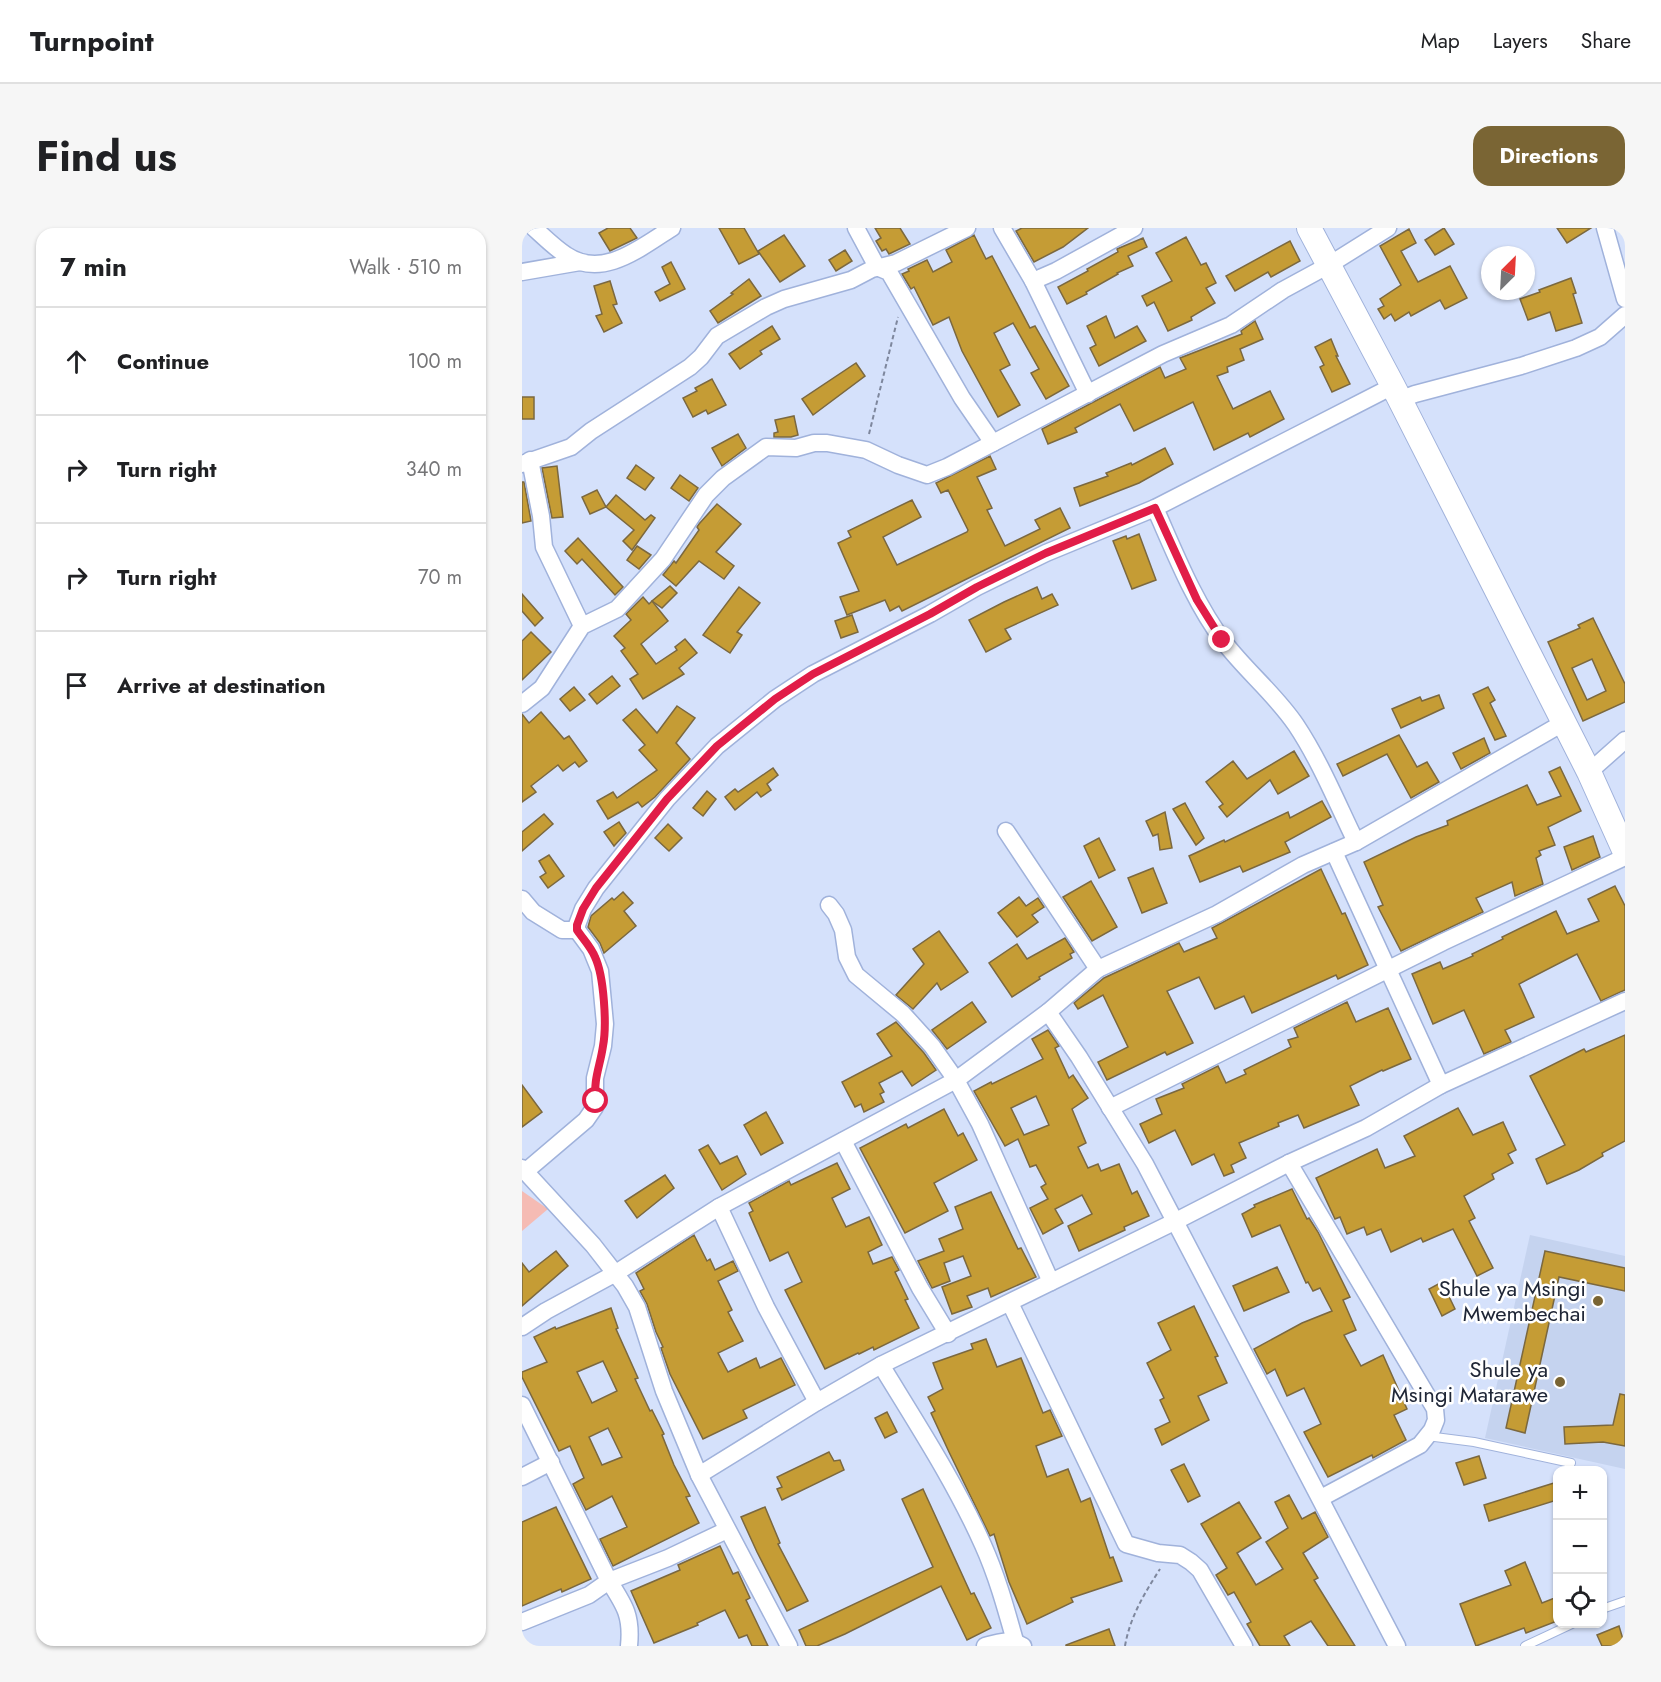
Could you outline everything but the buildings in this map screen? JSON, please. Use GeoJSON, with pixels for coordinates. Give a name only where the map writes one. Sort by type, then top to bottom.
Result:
{"type":"FeatureCollection","features":[{"type":"Feature","properties":{"kind":"street"},"geometry":{"type":"LineString","coordinates":[[534,228],[567,256],[597,265],[621,260],[672,228]]}},
{"type":"Feature","properties":{"kind":"street"},"geometry":{"type":"LineString","coordinates":[[856,228],[877,267],[889,272],[962,398],[993,443]]}},
{"type":"Feature","properties":{"kind":"street"},"geometry":{"type":"LineString","coordinates":[[582,626],[544,548],[541,516],[526,462],[571,447],[690,367],[717,336],[754,313],[784,299],[851,280],[877,267],[896,263],[967,228]]}},
{"type":"Feature","properties":{"kind":"street"},"geometry":{"type":"LineString","coordinates":[[1002,228],[1033,281],[1088,394]]}},
{"type":"Feature","properties":{"kind":"street"},"geometry":{"type":"LineString","coordinates":[[1033,281],[1134,228]]}},
{"type":"Feature","properties":{"kind":"street"},"geometry":{"type":"LineString","coordinates":[[1309,228],[1396,393],[1589,772],[1625,852]]}},
{"type":"Feature","properties":{"kind":"street"},"geometry":{"type":"LineString","coordinates":[[522,704],[542,688],[582,626],[617,609],[663,559],[706,495],[723,478],[766,447],[796,448],[814,443],[827,443],[866,450],[927,475],[947,467],[1163,354],[1231,325],[1283,290],[1329,265],[1388,228]]}},
{"type":"Feature","properties":{"kind":"street"},"geometry":{"type":"LineString","coordinates":[[1605,228],[1625,299]]}},
{"type":"Feature","properties":{"kind":"street"},"geometry":{"type":"LineString","coordinates":[[522,272],[581,262]]}},
{"type":"Feature","properties":{"kind":"street"},"geometry":{"type":"LineString","coordinates":[[789,1646],[699,1475],[664,1391],[637,1306],[616,1273],[593,1245],[524,1169],[586,1120],[595,1107],[595,1078],[603,1046],[605,1024],[601,982],[596,958],[577,930],[577,925],[583,909],[596,888],[667,799],[717,746],[775,699],[813,674],[1046,553],[1155,508],[1370,400],[1396,393],[1415,394],[1576,348],[1600,337],[1625,315]]}},
{"type":"Feature","properties":{"kind":"street"},"geometry":{"type":"LineString","coordinates":[[1155,508],[1197,600],[1222,640],[1284,708],[1297,727],[1356,842]]}},
{"type":"Feature","properties":{"kind":"street"},"geometry":{"type":"LineString","coordinates":[[522,1327],[546,1311],[616,1273],[718,1207],[956,1080],[1048,1012],[1098,969],[1217,914],[1303,865],[1356,842],[1563,723]]}},
{"type":"Feature","properties":{"kind":"street"},"geometry":{"type":"LineString","coordinates":[[1589,772],[1625,740]]}},
{"type":"Feature","properties":{"kind":"street"},"geometry":{"type":"LineString","coordinates":[[1006,831],[1098,969]]}},
{"type":"Feature","properties":{"kind":"street"},"geometry":{"type":"LineString","coordinates":[[1334,852],[1441,1085]]}},
{"type":"Feature","properties":{"kind":"street"},"geometry":{"type":"LineString","coordinates":[[1110,1108],[1389,968],[1625,857]]}},
{"type":"Feature","properties":{"kind":"street"},"geometry":{"type":"LineString","coordinates":[[522,899],[533,912],[562,930],[577,930]]}},
{"type":"Feature","properties":{"kind":"street"},"geometry":{"type":"LineString","coordinates":[[829,905],[843,930],[847,957],[856,975],[903,1014],[932,1046],[956,1080],[980,1124],[1052,1282]]}},
{"type":"Feature","properties":{"kind":"street"},"geometry":{"type":"LineString","coordinates":[[699,1475],[881,1365],[948,1334],[1290,1163],[1366,1128],[1441,1085],[1625,1001]]}},
{"type":"Feature","properties":{"kind":"street"},"geometry":{"type":"LineString","coordinates":[[1048,1012],[1145,1164],[1397,1646]]}},
{"type":"Feature","properties":{"kind":"street"},"geometry":{"type":"LineString","coordinates":[[843,1141],[920,1288],[948,1334]]}},
{"type":"Feature","properties":{"kind":"street"},"geometry":{"type":"LineString","coordinates":[[1290,1163],[1435,1409],[1436,1420],[1420,1445],[1321,1498]]}},
{"type":"Feature","properties":{"kind":"street"},"geometry":{"type":"LineString","coordinates":[[718,1207],[766,1307],[817,1402]]}},
{"type":"Feature","properties":{"kind":"street"},"geometry":{"type":"LineString","coordinates":[[1010,1302],[1126,1544],[1186,1558],[1200,1570],[1244,1646]]}},
{"type":"Feature","properties":{"kind":"street"},"geometry":{"type":"LineString","coordinates":[[881,1365],[959,1497],[983,1545],[1019,1644]]}},
{"type":"Feature","properties":{"kind":"street"},"geometry":{"type":"LineString","coordinates":[[522,1405],[629,1617],[629,1646]]}},
{"type":"Feature","properties":{"kind":"street"},"geometry":{"type":"LineString","coordinates":[[522,1478],[551,1462]]}},
{"type":"Feature","properties":{"kind":"street"},"geometry":{"type":"LineString","coordinates":[[522,1622],[589,1595],[609,1581],[668,1558],[727,1530]]}},
{"type":"Feature","properties":{"kind":"street"},"geometry":{"type":"LineString","coordinates":[[985,1646],[1003,1640],[1019,1644]]}},
{"type":"Feature","properties":{"kind":"lane"},"geometry":{"type":"LineString","coordinates":[[1427,1436],[1474,1442],[1571,1463]]}},
{"type":"Feature","properties":{"kind":"lane"},"geometry":{"type":"LineString","coordinates":[[1607,1607],[1625,1601]]}},
{"type":"Feature","properties":{"kind":"lane"},"geometry":{"type":"LineString","coordinates":[[1525,1646],[1562,1628]]}},
{"type":"Feature","properties":{"kind":"path"},"geometry":{"type":"LineString","coordinates":[[866,450],[895,324],[905,301]]}},
{"type":"Feature","properties":{"kind":"path"},"geometry":{"type":"LineString","coordinates":[[1125,1646],[1137,1607],[1170,1554]]}},
{"type":"Feature","properties":{"kind":"shaded area"},"geometry":{"type":"Polygon","coordinates":[[[522,1191],[548,1209],[522,1231],[522,1191]]]}},
{"type":"Feature","properties":{"kind":"shaded area"},"geometry":{"type":"Polygon","coordinates":[[[1530,1235],[1625,1256],[1625,1469],[1485,1438],[1530,1235]]]}},
{"type":"Feature","properties":{"kind":"place","name":"Shule ya Msingi Mwembechai"},"geometry":{"type":"Point","coordinates":[1598,1301]}},
{"type":"Feature","properties":{"kind":"place","name":"Shule ya Msingi Matarawe"},"geometry":{"type":"Point","coordinates":[1560,1382]}},
{"type":"Feature","properties":{"kind":"route"},"geometry":{"type":"LineString","coordinates":[[596,1101],[595,1078],[603,1046],[605,1024],[600,971],[596,958],[577,930],[583,909],[596,888],[667,799],[717,746],[775,699],[813,674],[930,614],[977,587],[1046,553],[1155,508],[1197,600],[1222,640]]}}]}
